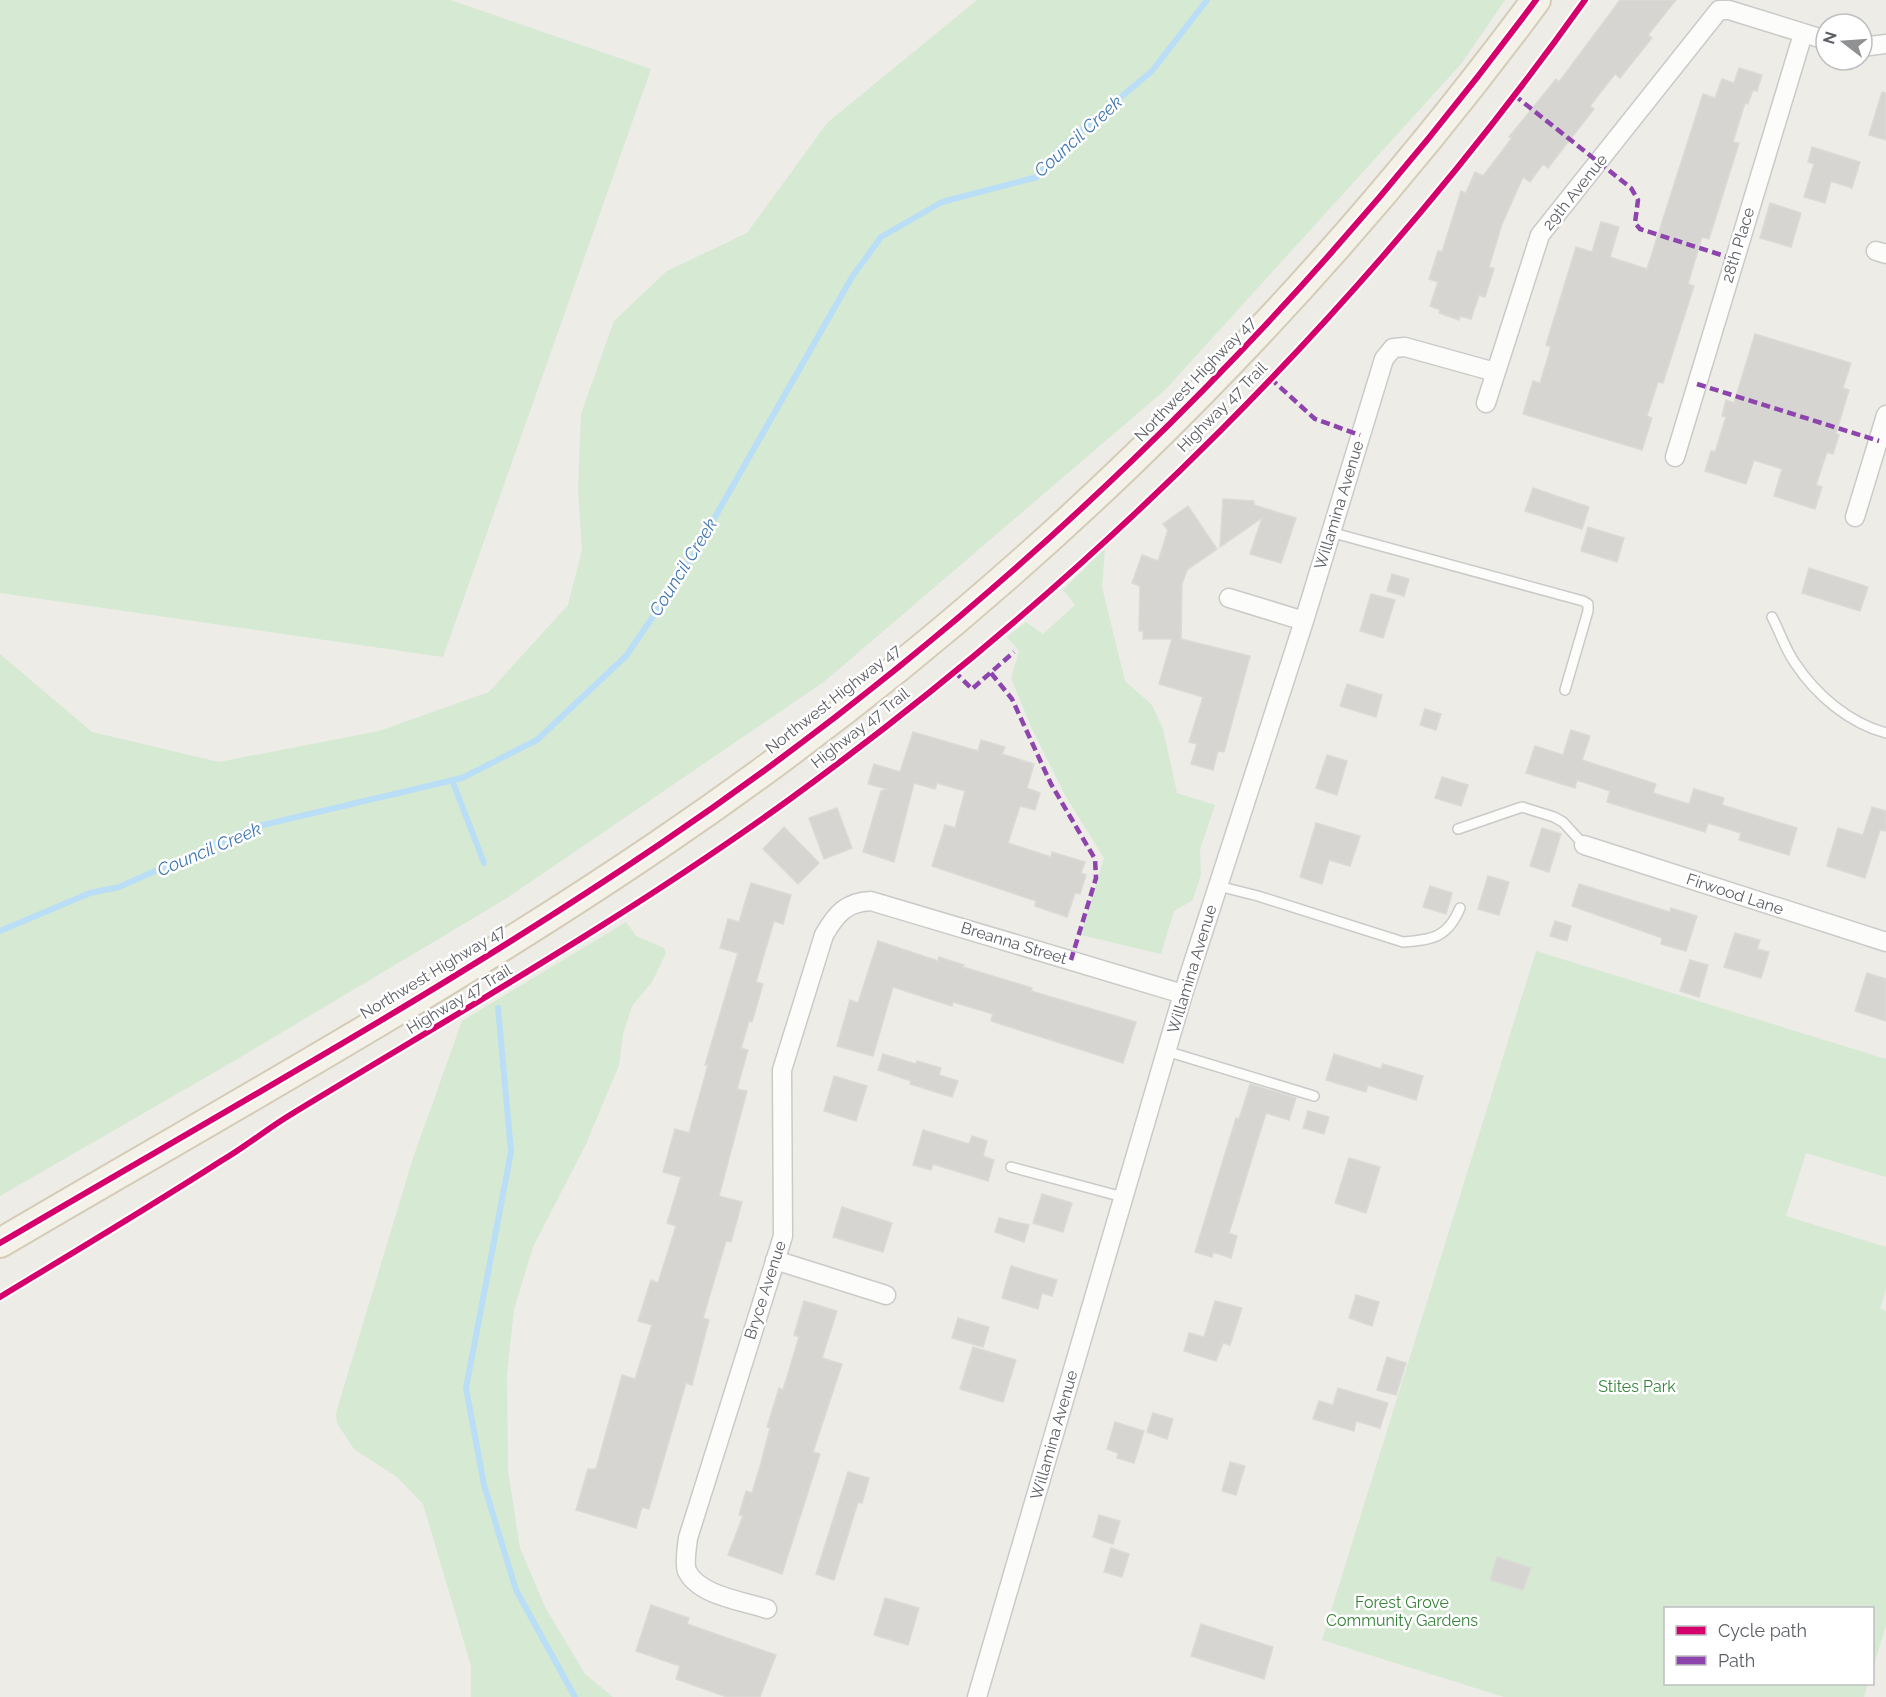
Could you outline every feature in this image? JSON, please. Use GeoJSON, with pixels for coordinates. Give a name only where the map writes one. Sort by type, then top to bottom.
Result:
{"type":"FeatureCollection","features":[{"type":"Feature","properties":{"kind":"main road","name":"Northwest Highway 47"},"geometry":{"type":"LineString","coordinates":[[0,1243],[322,1054],[599,885],[801,742],[919,650],[1060,530],[1221,374],[1367,212],[1459,101],[1536,0]]}},
{"type":"Feature","properties":{"kind":"street","name":"29th Avenue"},"geometry":{"type":"LineString","coordinates":[[1486,403],[1540,235],[1719,10],[1729,10],[1803,34]]}},
{"type":"Feature","properties":{"kind":"street"},"geometry":{"type":"LineString","coordinates":[[1803,34],[1814,37]]}},
{"type":"Feature","properties":{"kind":"street","name":"28th Place"},"geometry":{"type":"LineString","coordinates":[[1675,458],[1803,34]]}},
{"type":"Feature","properties":{"kind":"street","name":"Willamina Avenue"},"geometry":{"type":"LineString","coordinates":[[977,1697],[1183,994],[1304,621],[1383,359],[1393,348],[1422,350],[1495,372]]}},
{"type":"Feature","properties":{"kind":"street"},"geometry":{"type":"LineString","coordinates":[[1855,517],[1880,456],[1886,415]]}},
{"type":"Feature","properties":{"kind":"street"},"geometry":{"type":"LineString","coordinates":[[1229,598],[1304,621]]}},
{"type":"Feature","properties":{"kind":"street","name":"Firwood Lane"},"geometry":{"type":"LineString","coordinates":[[1584,845],[1886,942]]}},
{"type":"Feature","properties":{"kind":"street","name":"Breanna Street"},"geometry":{"type":"LineString","coordinates":[[844,907],[859,902],[888,904],[1183,994]]}},
{"type":"Feature","properties":{"kind":"street","name":"Bryce Avenue"},"geometry":{"type":"LineString","coordinates":[[767,1609],[709,1590],[694,1580],[686,1569],[688,1538],[775,1260],[785,1220],[782,1070],[824,934],[844,907]]}},
{"type":"Feature","properties":{"kind":"street"},"geometry":{"type":"LineString","coordinates":[[775,1260],[886,1295]]}},
{"type":"Feature","properties":{"kind":"lane"},"geometry":{"type":"LineString","coordinates":[[1330,532],[1588,604],[1588,611],[1565,690]]}},
{"type":"Feature","properties":{"kind":"lane"},"geometry":{"type":"LineString","coordinates":[[1772,617],[1795,663],[1820,694],[1844,713],[1886,733]]}},
{"type":"Feature","properties":{"kind":"lane"},"geometry":{"type":"LineString","coordinates":[[1458,829],[1522,807],[1554,817],[1584,845]]}},
{"type":"Feature","properties":{"kind":"lane"},"geometry":{"type":"LineString","coordinates":[[1218,886],[1268,899],[1403,942],[1424,941],[1442,935],[1454,921],[1460,908]]}},
{"type":"Feature","properties":{"kind":"lane"},"geometry":{"type":"LineString","coordinates":[[1166,1051],[1314,1096]]}},
{"type":"Feature","properties":{"kind":"lane"},"geometry":{"type":"LineString","coordinates":[[1011,1167],[1123,1197]]}},
{"type":"Feature","properties":{"kind":"green space"},"geometry":{"type":"Polygon","coordinates":[[[0,0],[450,0],[651,69],[443,657],[0,593],[0,0]]]}},
{"type":"Feature","properties":{"kind":"green space"},"geometry":{"type":"Polygon","coordinates":[[[977,0],[1505,0],[1461,64],[1165,390],[825,681],[507,898],[234,1061],[0,1196],[0,654],[92,732],[219,762],[379,731],[489,692],[568,605],[582,550],[578,490],[581,414],[614,321],[667,271],[747,233],[827,123],[977,0]]]}},
{"type":"Feature","properties":{"kind":"green space"},"geometry":{"type":"Polygon","coordinates":[[[1105,548],[1102,587],[1125,681],[1152,705],[1163,729],[1177,793],[1215,805],[1200,849],[1201,874],[1193,900],[1174,911],[1161,954],[1081,935],[1104,858],[1065,795],[1032,729],[1011,678],[1019,651],[1007,637],[1026,622],[1043,634],[1075,605],[1063,590],[1105,548]]]}},
{"type":"Feature","properties":{"kind":"green space"},"geometry":{"type":"Polygon","coordinates":[[[626,922],[636,936],[664,948],[666,953],[652,982],[632,1006],[623,1034],[619,1065],[586,1144],[533,1247],[514,1309],[507,1375],[508,1470],[520,1548],[546,1609],[585,1674],[613,1697],[471,1697],[471,1666],[423,1504],[397,1477],[354,1449],[337,1423],[336,1413],[413,1158],[462,1021],[626,922]]]}},
{"type":"Feature","properties":{"kind":"green space","name":"Stites Park"},"geometry":{"type":"Polygon","coordinates":[[[1536,951],[1886,1059],[1886,1177],[1806,1153],[1786,1216],[1886,1247],[1886,1290],[1880,1309],[1886,1311],[1886,1625],[1874,1665],[1874,1607],[1664,1607],[1664,1685],[1868,1685],[1864,1697],[1504,1697],[1322,1640],[1536,951]]]}},
{"type":"Feature","properties":{"kind":"building"},"geometry":{"type":"Polygon","coordinates":[[[1620,0],[1676,0],[1648,35],[1652,38],[1620,78],[1615,74],[1590,106],[1594,109],[1548,168],[1543,164],[1530,182],[1523,177],[1502,224],[1489,267],[1494,269],[1485,297],[1479,295],[1471,319],[1460,316],[1459,320],[1439,313],[1440,310],[1430,306],[1438,282],[1429,279],[1438,251],[1442,252],[1461,191],[1466,193],[1475,172],[1483,176],[1512,138],[1509,137],[1556,79],[1559,82],[1620,0]]]}},
{"type":"Feature","properties":{"kind":"building"},"geometry":{"type":"Polygon","coordinates":[[[1739,68],[1762,75],[1757,91],[1753,90],[1748,104],[1745,103],[1733,142],[1739,143],[1709,239],[1702,237],[1688,284],[1694,286],[1663,383],[1658,382],[1647,416],[1652,418],[1642,450],[1523,414],[1533,381],[1540,383],[1551,347],[1546,345],[1576,247],[1592,252],[1601,222],[1619,227],[1610,257],[1647,269],[1703,94],[1715,98],[1722,79],[1734,83],[1739,68]]]}},
{"type":"Feature","properties":{"kind":"building"},"geometry":{"type":"Polygon","coordinates":[[[1882,92],[1886,93],[1886,140],[1869,135],[1882,92]]]}},
{"type":"Feature","properties":{"kind":"building"},"geometry":{"type":"Polygon","coordinates":[[[1812,147],[1860,162],[1852,188],[1831,181],[1825,203],[1804,197],[1814,164],[1808,162],[1812,147]]]}},
{"type":"Feature","properties":{"kind":"building"},"geometry":{"type":"Polygon","coordinates":[[[1770,203],[1801,213],[1791,247],[1760,238],[1770,203]]]}},
{"type":"Feature","properties":{"kind":"building"},"geometry":{"type":"Polygon","coordinates":[[[1755,334],[1851,363],[1843,388],[1849,390],[1836,433],[1839,435],[1833,454],[1827,452],[1816,485],[1822,487],[1815,509],[1774,496],[1782,469],[1754,460],[1746,484],[1705,471],[1711,451],[1715,452],[1726,417],[1722,416],[1726,400],[1734,403],[1755,334]]]}},
{"type":"Feature","properties":{"kind":"building"},"geometry":{"type":"Polygon","coordinates":[[[1533,488],[1589,507],[1582,529],[1525,511],[1533,488]]]}},
{"type":"Feature","properties":{"kind":"building"},"geometry":{"type":"Polygon","coordinates":[[[1223,499],[1254,501],[1254,505],[1296,518],[1281,563],[1250,554],[1262,518],[1220,547],[1223,499]]]}},
{"type":"Feature","properties":{"kind":"building"},"geometry":{"type":"Polygon","coordinates":[[[1188,506],[1217,549],[1187,570],[1182,584],[1181,639],[1250,656],[1224,752],[1218,751],[1213,770],[1191,764],[1197,744],[1189,742],[1203,697],[1159,684],[1172,639],[1143,639],[1143,631],[1139,631],[1140,586],[1132,583],[1142,555],[1158,561],[1168,530],[1163,524],[1188,506]]]}},
{"type":"Feature","properties":{"kind":"building"},"geometry":{"type":"Polygon","coordinates":[[[1588,527],[1624,538],[1617,562],[1581,551],[1588,527]]]}},
{"type":"Feature","properties":{"kind":"building"},"geometry":{"type":"Polygon","coordinates":[[[1809,568],[1868,587],[1860,611],[1802,593],[1809,568]]]}},
{"type":"Feature","properties":{"kind":"building"},"geometry":{"type":"Polygon","coordinates":[[[1392,574],[1409,579],[1404,596],[1387,591],[1392,574]]]}},
{"type":"Feature","properties":{"kind":"building"},"geometry":{"type":"Polygon","coordinates":[[[1371,594],[1395,600],[1383,638],[1360,631],[1371,594]]]}},
{"type":"Feature","properties":{"kind":"building"},"geometry":{"type":"Polygon","coordinates":[[[1347,684],[1382,695],[1376,717],[1340,706],[1347,684]]]}},
{"type":"Feature","properties":{"kind":"building"},"geometry":{"type":"Polygon","coordinates":[[[1425,709],[1441,714],[1436,730],[1420,725],[1425,709]]]}},
{"type":"Feature","properties":{"kind":"building"},"geometry":{"type":"Polygon","coordinates":[[[1571,730],[1590,736],[1582,760],[1656,784],[1653,793],[1689,804],[1694,789],[1724,798],[1722,805],[1797,828],[1789,855],[1739,840],[1741,833],[1708,823],[1705,832],[1607,802],[1610,791],[1577,780],[1575,788],[1526,773],[1535,746],[1563,755],[1571,730]]]}},
{"type":"Feature","properties":{"kind":"building"},"geometry":{"type":"Polygon","coordinates":[[[913,732],[978,751],[981,740],[1005,747],[1002,754],[1034,764],[1027,788],[1040,793],[1035,810],[1020,806],[1008,843],[1051,857],[1052,852],[1085,862],[1081,873],[1086,875],[1080,894],[1075,893],[1067,917],[1035,906],[1036,901],[932,866],[945,825],[955,828],[965,791],[937,783],[935,789],[914,783],[894,862],[863,852],[881,791],[887,789],[868,784],[874,764],[900,772],[913,732]]]}},
{"type":"Feature","properties":{"kind":"building"},"geometry":{"type":"Polygon","coordinates":[[[1327,755],[1347,761],[1337,795],[1316,788],[1327,755]]]}},
{"type":"Feature","properties":{"kind":"building"},"geometry":{"type":"Polygon","coordinates":[[[1442,777],[1468,785],[1461,806],[1435,798],[1442,777]]]}},
{"type":"Feature","properties":{"kind":"building"},"geometry":{"type":"Polygon","coordinates":[[[1872,807],[1886,811],[1886,831],[1880,830],[1865,878],[1827,866],[1838,828],[1863,835],[1872,807]]]}},
{"type":"Feature","properties":{"kind":"building"},"geometry":{"type":"Polygon","coordinates":[[[837,808],[852,848],[824,859],[809,818],[837,808]]]}},
{"type":"Feature","properties":{"kind":"building"},"geometry":{"type":"Polygon","coordinates":[[[1316,823],[1360,836],[1350,866],[1329,860],[1322,884],[1300,877],[1316,823]]]}},
{"type":"Feature","properties":{"kind":"building"},"geometry":{"type":"Polygon","coordinates":[[[784,827],[819,863],[798,884],[763,849],[784,827]]]}},
{"type":"Feature","properties":{"kind":"building"},"geometry":{"type":"Polygon","coordinates":[[[1542,828],[1561,834],[1549,872],[1530,866],[1542,828]]]}},
{"type":"Feature","properties":{"kind":"building"},"geometry":{"type":"Polygon","coordinates":[[[1488,876],[1509,882],[1499,915],[1478,909],[1488,876]]]}},
{"type":"Feature","properties":{"kind":"building"},"geometry":{"type":"Polygon","coordinates":[[[751,883],[791,895],[783,924],[774,921],[756,982],[763,984],[752,1022],[749,1021],[741,1048],[748,1050],[737,1089],[747,1091],[719,1196],[742,1202],[731,1242],[726,1241],[703,1318],[709,1320],[692,1385],[686,1383],[649,1509],[642,1507],[636,1528],[576,1510],[588,1469],[596,1469],[622,1375],[635,1379],[652,1325],[638,1321],[651,1280],[658,1283],[676,1226],[667,1223],[681,1177],[663,1172],[675,1129],[689,1133],[708,1065],[705,1065],[738,953],[720,948],[728,919],[739,922],[751,883]]]}},
{"type":"Feature","properties":{"kind":"building"},"geometry":{"type":"Polygon","coordinates":[[[1579,884],[1670,912],[1671,908],[1697,916],[1686,951],[1661,944],[1662,938],[1572,906],[1579,884]]]}},
{"type":"Feature","properties":{"kind":"building"},"geometry":{"type":"Polygon","coordinates":[[[1430,886],[1452,893],[1446,914],[1423,907],[1430,886]]]}},
{"type":"Feature","properties":{"kind":"building"},"geometry":{"type":"Polygon","coordinates":[[[1555,921],[1571,926],[1567,941],[1550,936],[1555,921]]]}},
{"type":"Feature","properties":{"kind":"building"},"geometry":{"type":"Polygon","coordinates":[[[1735,933],[1760,940],[1757,949],[1769,952],[1761,978],[1724,967],[1735,933]]]}},
{"type":"Feature","properties":{"kind":"building"},"geometry":{"type":"Polygon","coordinates":[[[878,941],[938,961],[939,957],[964,965],[963,967],[1032,988],[1031,991],[1136,1022],[1123,1063],[991,1021],[993,1014],[953,1002],[952,1006],[893,987],[873,1056],[837,1046],[850,1000],[858,1003],[878,941]]]}},
{"type":"Feature","properties":{"kind":"building"},"geometry":{"type":"Polygon","coordinates":[[[1690,960],[1708,965],[1699,997],[1680,991],[1690,960]]]}},
{"type":"Feature","properties":{"kind":"building"},"geometry":{"type":"Polygon","coordinates":[[[1867,973],[1886,979],[1886,1021],[1855,1011],[1867,973]]]}},
{"type":"Feature","properties":{"kind":"building"},"geometry":{"type":"Polygon","coordinates":[[[883,1054],[916,1064],[917,1061],[941,1068],[939,1075],[958,1081],[952,1097],[910,1084],[911,1081],[878,1070],[883,1054]]]}},
{"type":"Feature","properties":{"kind":"building"},"geometry":{"type":"Polygon","coordinates":[[[1334,1054],[1381,1069],[1383,1064],[1423,1076],[1416,1100],[1368,1085],[1366,1092],[1326,1080],[1334,1054]]]}},
{"type":"Feature","properties":{"kind":"building"},"geometry":{"type":"Polygon","coordinates":[[[834,1076],[867,1086],[856,1121],[824,1111],[834,1076]]]}},
{"type":"Feature","properties":{"kind":"building"},"geometry":{"type":"Polygon","coordinates":[[[1250,1084],[1296,1098],[1289,1120],[1266,1113],[1229,1233],[1237,1236],[1231,1258],[1213,1252],[1212,1257],[1195,1252],[1236,1118],[1239,1119],[1250,1084]]]}},
{"type":"Feature","properties":{"kind":"building"},"geometry":{"type":"Polygon","coordinates":[[[1308,1111],[1329,1117],[1324,1134],[1303,1128],[1308,1111]]]}},
{"type":"Feature","properties":{"kind":"building"},"geometry":{"type":"Polygon","coordinates":[[[923,1130],[969,1144],[972,1136],[987,1141],[983,1156],[994,1160],[988,1181],[933,1164],[931,1170],[913,1165],[923,1130]]]}},
{"type":"Feature","properties":{"kind":"building"},"geometry":{"type":"Polygon","coordinates":[[[1349,1158],[1380,1167],[1366,1213],[1335,1203],[1349,1158]]]}},
{"type":"Feature","properties":{"kind":"building"},"geometry":{"type":"Polygon","coordinates":[[[1042,1194],[1072,1203],[1063,1232],[1033,1223],[1042,1194]]]}},
{"type":"Feature","properties":{"kind":"building"},"geometry":{"type":"Polygon","coordinates":[[[842,1207],[892,1223],[883,1252],[833,1237],[842,1207]]]}},
{"type":"Feature","properties":{"kind":"building"},"geometry":{"type":"Polygon","coordinates":[[[999,1218],[1029,1225],[1024,1242],[995,1232],[999,1218]]]}},
{"type":"Feature","properties":{"kind":"building"},"geometry":{"type":"Polygon","coordinates":[[[1011,1266],[1057,1280],[1052,1296],[1042,1293],[1038,1309],[1002,1298],[1011,1266]]]}},
{"type":"Feature","properties":{"kind":"building"},"geometry":{"type":"Polygon","coordinates":[[[1356,1295],[1379,1302],[1372,1326],[1349,1318],[1356,1295]]]}},
{"type":"Feature","properties":{"kind":"building"},"geometry":{"type":"Polygon","coordinates":[[[804,1301],[837,1311],[822,1358],[842,1364],[813,1452],[820,1454],[782,1574],[728,1555],[743,1516],[739,1515],[746,1491],[752,1493],[770,1428],[767,1427],[779,1388],[783,1390],[799,1337],[794,1335],[804,1301]]]}},
{"type":"Feature","properties":{"kind":"building"},"geometry":{"type":"Polygon","coordinates":[[[1215,1301],[1242,1308],[1230,1345],[1223,1343],[1216,1361],[1184,1351],[1189,1333],[1204,1337],[1215,1301]]]}},
{"type":"Feature","properties":{"kind":"building"},"geometry":{"type":"Polygon","coordinates":[[[958,1318],[989,1327],[983,1347],[952,1338],[958,1318]]]}},
{"type":"Feature","properties":{"kind":"building"},"geometry":{"type":"Polygon","coordinates":[[[973,1347],[1016,1360],[1003,1402],[960,1389],[973,1347]]]}},
{"type":"Feature","properties":{"kind":"building"},"geometry":{"type":"Polygon","coordinates":[[[1387,1357],[1406,1363],[1396,1395],[1377,1390],[1387,1357]]]}},
{"type":"Feature","properties":{"kind":"building"},"geometry":{"type":"Polygon","coordinates":[[[1338,1388],[1388,1403],[1380,1428],[1356,1421],[1354,1431],[1313,1419],[1319,1401],[1333,1405],[1338,1388]]]}},
{"type":"Feature","properties":{"kind":"building"},"geometry":{"type":"Polygon","coordinates":[[[1153,1413],[1173,1419],[1167,1439],[1147,1432],[1153,1413]]]}},
{"type":"Feature","properties":{"kind":"building"},"geometry":{"type":"Polygon","coordinates":[[[1115,1422],[1144,1431],[1134,1463],[1117,1458],[1118,1453],[1107,1449],[1115,1422]]]}},
{"type":"Feature","properties":{"kind":"building"},"geometry":{"type":"Polygon","coordinates":[[[1230,1462],[1245,1466],[1236,1495],[1222,1491],[1230,1462]]]}},
{"type":"Feature","properties":{"kind":"building"},"geometry":{"type":"Polygon","coordinates":[[[848,1472],[869,1478],[862,1503],[858,1502],[834,1580],[816,1574],[848,1472]]]}},
{"type":"Feature","properties":{"kind":"building"},"geometry":{"type":"Polygon","coordinates":[[[1099,1515],[1120,1521],[1113,1544],[1093,1537],[1099,1515]]]}},
{"type":"Feature","properties":{"kind":"building"},"geometry":{"type":"Polygon","coordinates":[[[1111,1548],[1129,1554],[1122,1577],[1104,1572],[1111,1548]]]}},
{"type":"Feature","properties":{"kind":"building"},"geometry":{"type":"Polygon","coordinates":[[[1497,1557],[1531,1568],[1523,1590],[1490,1580],[1497,1557]]]}},
{"type":"Feature","properties":{"kind":"building"},"geometry":{"type":"Polygon","coordinates":[[[885,1598],[919,1608],[908,1645],[874,1635],[885,1598]]]}},
{"type":"Feature","properties":{"kind":"building"},"geometry":{"type":"Polygon","coordinates":[[[651,1605],[689,1618],[687,1624],[776,1655],[760,1697],[727,1697],[676,1679],[680,1666],[636,1651],[651,1605]]]}},
{"type":"Feature","properties":{"kind":"building"},"geometry":{"type":"Polygon","coordinates":[[[1201,1624],[1273,1647],[1264,1679],[1191,1656],[1201,1624]]]}},
{"type":"Feature","properties":{"kind":"waterway","name":"Council Creek"},"geometry":{"type":"LineString","coordinates":[[0,931],[90,893],[119,887],[254,827],[462,778],[537,740],[626,656],[683,573],[852,277],[881,237],[942,202],[1037,177],[1059,149],[1152,71],[1207,0]]}},
{"type":"Feature","properties":{"kind":"waterway"},"geometry":{"type":"LineString","coordinates":[[452,780],[484,863]]}},
{"type":"Feature","properties":{"kind":"waterway"},"geometry":{"type":"LineString","coordinates":[[498,1008],[511,1152],[466,1388],[484,1485],[516,1590],[575,1697]]}},
{"type":"Feature","properties":{"kind":"marked path"},"geometry":{"type":"LineString","coordinates":[[1514,95],[1631,188],[1638,200],[1635,223],[1640,229],[1734,259]]}},
{"type":"Feature","properties":{"kind":"marked path"},"geometry":{"type":"LineString","coordinates":[[1270,378],[1315,419],[1360,435]]}},
{"type":"Feature","properties":{"kind":"marked path"},"geometry":{"type":"LineString","coordinates":[[1697,384],[1879,441]]}},
{"type":"Feature","properties":{"kind":"marked path"},"geometry":{"type":"LineString","coordinates":[[954,671],[972,689],[1014,652]]}},
{"type":"Feature","properties":{"kind":"marked path"},"geometry":{"type":"LineString","coordinates":[[991,673],[1012,699],[1051,784],[1095,859],[1096,878],[1071,960]]}},
{"type":"Feature","properties":{"kind":"cycle path"},"geometry":{"type":"LineString","coordinates":[[0,1243],[333,1049],[499,949],[580,897],[660,844],[785,755],[905,662],[1022,563],[1134,459],[1241,351],[1344,238],[1442,121],[1536,0]]}},
{"type":"Feature","properties":{"kind":"cycle path","name":"Highway 47 Trail"},"geometry":{"type":"LineString","coordinates":[[0,1297],[239,1150],[290,1115],[606,923],[730,842],[902,714],[1012,624],[1118,530],[1220,431],[1318,329],[1412,223],[1501,113],[1585,0]]}},
{"type":"Feature","properties":{"kind":"park label","name":"Forest Grove Community Gardens"},"geometry":{"type":"Point","coordinates":[1402,1611]}}]}
